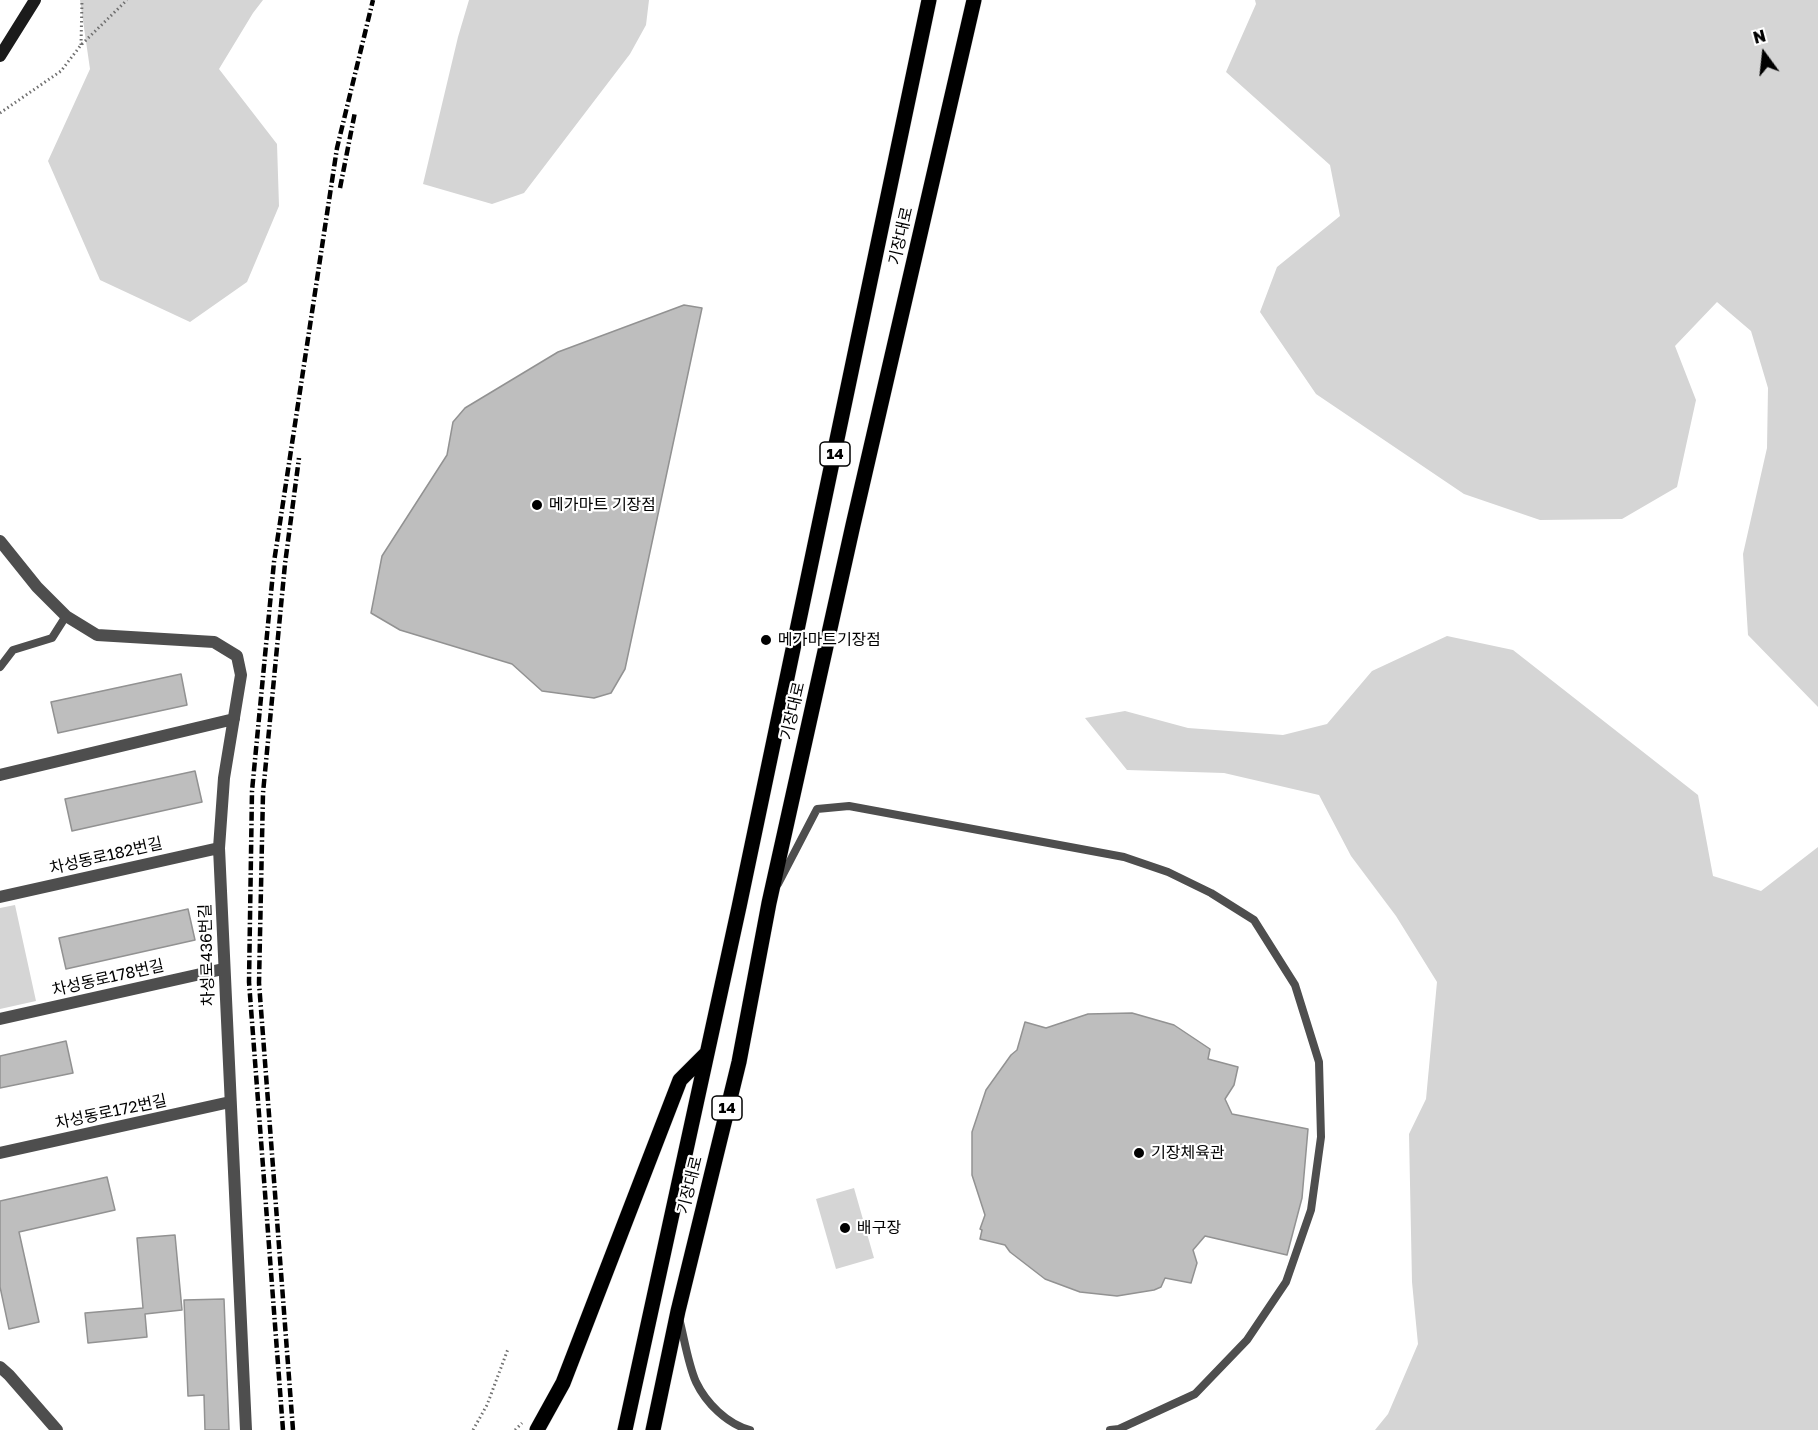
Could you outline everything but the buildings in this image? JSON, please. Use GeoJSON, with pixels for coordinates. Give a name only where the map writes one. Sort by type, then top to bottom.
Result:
{"type":"FeatureCollection","features":[{"type":"Feature","properties":{"kind":"main road"},"geometry":{"type":"LineString","coordinates":[[0,56],[35,0]]}},
{"type":"Feature","properties":{"kind":"main road","name":"기장대로"},"geometry":{"type":"LineString","coordinates":[[625,1430],[740,907],[929,0]]}},
{"type":"Feature","properties":{"kind":"main road","name":"기장대로"},"geometry":{"type":"LineString","coordinates":[[653,1430],[678,1311],[739,1062],[769,903],[974,0]]}},
{"type":"Feature","properties":{"kind":"main road"},"geometry":{"type":"LineString","coordinates":[[537,1430],[563,1383],[680,1080],[706,1054]]}},
{"type":"Feature","properties":{"kind":"street","name":"차성로436번길"},"geometry":{"type":"LineString","coordinates":[[0,541],[37,587],[66,616],[97,635],[214,642],[237,656],[241,675],[224,778],[219,848],[246,1430]]}},
{"type":"Feature","properties":{"kind":"street"},"geometry":{"type":"LineString","coordinates":[[0,775],[234,719]]}},
{"type":"Feature","properties":{"kind":"street","name":"차성동로182번길"},"geometry":{"type":"LineString","coordinates":[[0,897],[219,848]]}},
{"type":"Feature","properties":{"kind":"street","name":"차성동로178번길"},"geometry":{"type":"LineString","coordinates":[[0,1019],[223,969]]}},
{"type":"Feature","properties":{"kind":"street","name":"차성동로172번길"},"geometry":{"type":"LineString","coordinates":[[0,1153],[230,1102]]}},
{"type":"Feature","properties":{"kind":"street"},"geometry":{"type":"LineString","coordinates":[[0,1367],[57,1430]]}},
{"type":"Feature","properties":{"kind":"lane"},"geometry":{"type":"LineString","coordinates":[[0,667],[13,650],[52,638],[66,616]]}},
{"type":"Feature","properties":{"kind":"lane"},"geometry":{"type":"LineString","coordinates":[[769,903],[817,809],[849,806],[1124,857],[1168,872],[1210,893],[1254,920],[1295,985],[1319,1062],[1321,1137],[1311,1210],[1286,1282],[1247,1340],[1195,1394],[1119,1429],[1110,1430]]}},
{"type":"Feature","properties":{"kind":"lane"},"geometry":{"type":"LineString","coordinates":[[678,1311],[696,1382],[714,1409],[737,1427],[750,1430]]}},
{"type":"Feature","properties":{"kind":"path"},"geometry":{"type":"LineString","coordinates":[[81,45],[82,0]]}},
{"type":"Feature","properties":{"kind":"path"},"geometry":{"type":"LineString","coordinates":[[0,113],[61,71],[81,45],[127,0]]}},
{"type":"Feature","properties":{"kind":"path"},"geometry":{"type":"LineString","coordinates":[[473,1430],[487,1405],[508,1349]]}},
{"type":"Feature","properties":{"kind":"shaded area"},"geometry":{"type":"Polygon","coordinates":[[[80,0],[263,0],[219,69],[277,144],[279,206],[247,282],[190,322],[100,280],[48,161],[90,69],[80,0]]]}},
{"type":"Feature","properties":{"kind":"shaded area"},"geometry":{"type":"Polygon","coordinates":[[[469,0],[649,0],[646,25],[630,54],[524,193],[492,204],[423,184],[469,0]]]}},
{"type":"Feature","properties":{"kind":"shaded area"},"geometry":{"type":"Polygon","coordinates":[[[1255,0],[1818,0],[1818,707],[1748,635],[1743,554],[1767,448],[1768,388],[1751,331],[1717,302],[1675,346],[1696,400],[1677,487],[1622,519],[1540,520],[1464,494],[1316,394],[1260,312],[1277,267],[1340,216],[1330,165],[1226,72],[1256,4],[1255,0]]]}},
{"type":"Feature","properties":{"kind":"shaded area"},"geometry":{"type":"Polygon","coordinates":[[[1447,636],[1513,650],[1698,795],[1713,876],[1761,891],[1818,847],[1818,1430],[1375,1430],[1388,1414],[1418,1344],[1412,1282],[1409,1134],[1426,1099],[1437,982],[1396,916],[1351,856],[1319,795],[1224,773],[1127,770],[1085,718],[1125,711],[1188,728],[1283,735],[1327,724],[1372,671],[1447,636]]]}},
{"type":"Feature","properties":{"kind":"shaded area"},"geometry":{"type":"Polygon","coordinates":[[[15,905],[36,1001],[0,1009],[0,908],[15,905]]]}},
{"type":"Feature","properties":{"kind":"shaded area","name":"배구장"},"geometry":{"type":"Polygon","coordinates":[[[854,1188],[874,1258],[836,1269],[816,1199],[854,1188]]]}},
{"type":"Feature","properties":{"kind":"railway"},"geometry":{"type":"LineString","coordinates":[[283,1430],[249,982],[252,791],[274,562],[337,148],[373,0]]}},
{"type":"Feature","properties":{"kind":"railway"},"geometry":{"type":"LineString","coordinates":[[340,188],[355,112]]}},
{"type":"Feature","properties":{"kind":"railway"},"geometry":{"type":"LineString","coordinates":[[293,1430],[259,983],[263,793],[285,564],[299,458]]}},
{"type":"Feature","properties":{"kind":"place","name":"메가마트 기장점"},"geometry":{"type":"Point","coordinates":[537,505]}},
{"type":"Feature","properties":{"kind":"place","name":"메가마트기장점"},"geometry":{"type":"Point","coordinates":[766,640]}},
{"type":"Feature","properties":{"kind":"place","name":"기장체육관"},"geometry":{"type":"Point","coordinates":[1139,1153]}},
{"type":"Feature","properties":{"kind":"place","name":"배구장"},"geometry":{"type":"Point","coordinates":[845,1228]}}]}
